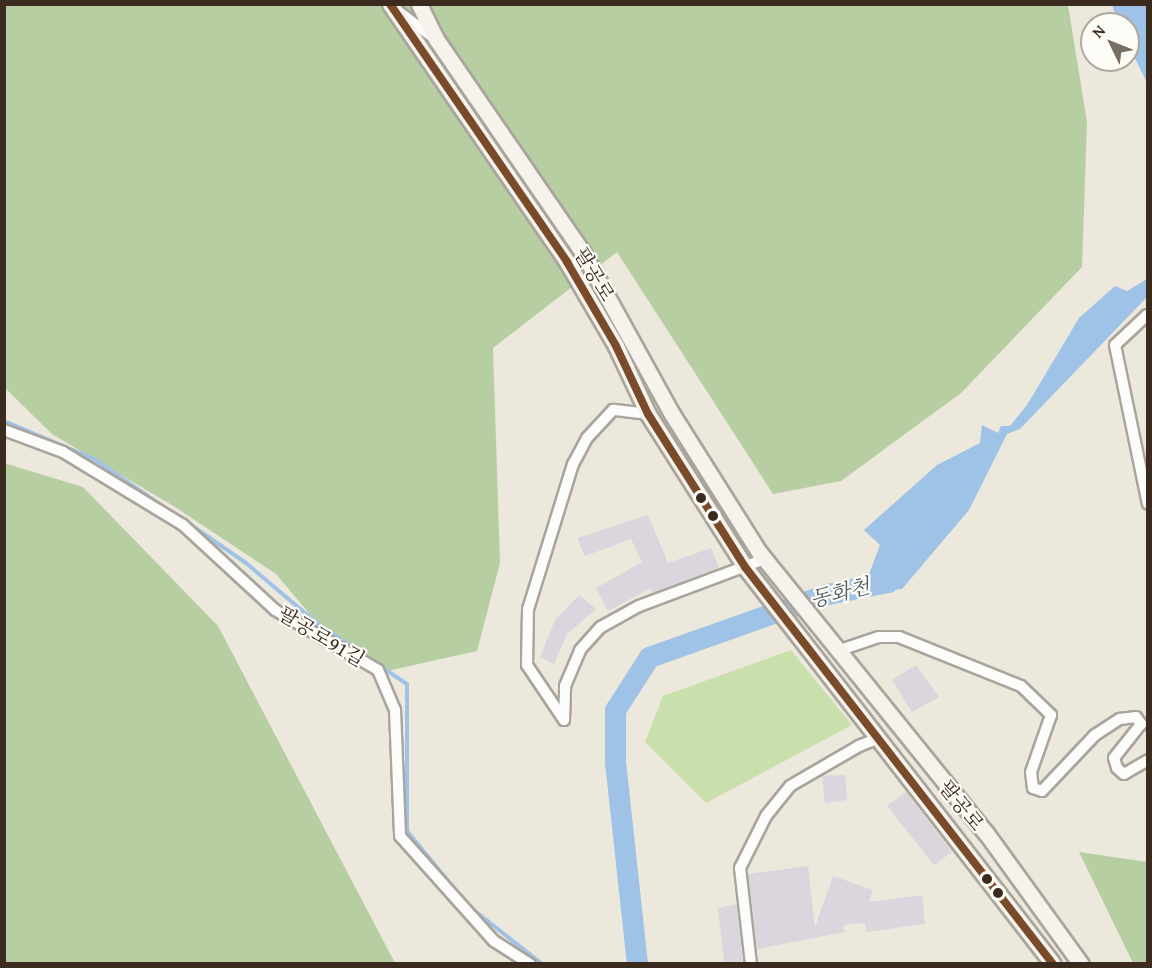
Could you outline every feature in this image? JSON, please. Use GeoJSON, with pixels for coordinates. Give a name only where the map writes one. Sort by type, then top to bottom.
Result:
{"type":"FeatureCollection","features":[{"type":"Feature","properties":{"kind":"main road","name":"팔공로"},"geometry":{"type":"LineString","coordinates":[[418,4],[436,39],[584,253],[672,414],[765,560],[986,833],[1081,963]]}},
{"type":"Feature","properties":{"kind":"main road","name":"팔공로"},"geometry":{"type":"LineString","coordinates":[[390,5],[567,262],[616,346],[648,414],[746,567],[1053,963]]}},
{"type":"Feature","properties":{"kind":"street"},"geometry":{"type":"LineString","coordinates":[[390,5],[436,39]]}},
{"type":"Feature","properties":{"kind":"street"},"geometry":{"type":"LineString","coordinates":[[1147,315],[1115,345],[1148,504]]}},
{"type":"Feature","properties":{"kind":"street"},"geometry":{"type":"LineString","coordinates":[[648,414],[613,410],[587,438],[573,464],[528,609],[527,665],[564,720],[565,686],[580,650],[601,627],[639,606],[765,560]]}},
{"type":"Feature","properties":{"kind":"street","name":"팔공로91길"},"geometry":{"type":"LineString","coordinates":[[4,430],[63,452],[183,525],[275,610],[378,670],[396,710],[400,836],[494,941],[530,963]]}},
{"type":"Feature","properties":{"kind":"street"},"geometry":{"type":"LineString","coordinates":[[837,651],[879,637],[899,637],[1021,686],[1051,715],[1031,772],[1033,788],[1042,791],[1095,735],[1120,719],[1136,717],[1141,724],[1114,758],[1117,768],[1124,774],[1148,760]]}},
{"type":"Feature","properties":{"kind":"street"},"geometry":{"type":"LineString","coordinates":[[751,963],[740,868],[766,816],[790,786],[859,746],[879,738]]}},
{"type":"Feature","properties":{"kind":"green space"},"geometry":{"type":"Polygon","coordinates":[[[4,5],[1068,5],[1087,122],[1082,267],[961,393],[841,481],[773,494],[617,252],[493,348],[500,563],[477,651],[387,671],[318,624],[276,574],[175,507],[52,434],[5,388],[4,5]]]}},
{"type":"Feature","properties":{"kind":"green space"},"geometry":{"type":"Polygon","coordinates":[[[4,463],[83,487],[218,626],[395,963],[5,963],[4,463]]]}},
{"type":"Feature","properties":{"kind":"green space"},"geometry":{"type":"Polygon","coordinates":[[[791,650],[852,725],[706,803],[645,742],[663,696],[791,650]]]}},
{"type":"Feature","properties":{"kind":"green space"},"geometry":{"type":"Polygon","coordinates":[[[1079,852],[1147,862],[1147,963],[1133,963],[1079,852]]]}},
{"type":"Feature","properties":{"kind":"water"},"geometry":{"type":"Polygon","coordinates":[[[1112,5],[1147,5],[1147,83],[1140,69],[1140,12],[1115,12],[1112,5]]]}},
{"type":"Feature","properties":{"kind":"water"},"geometry":{"type":"Polygon","coordinates":[[[1147,279],[1147,297],[1020,429],[1007,434],[969,510],[902,589],[862,593],[880,545],[864,530],[937,465],[980,443],[982,425],[998,433],[1001,426],[1010,426],[1027,405],[1079,318],[1115,286],[1127,291],[1147,279]]]}},
{"type":"Feature","properties":{"kind":"building"},"geometry":{"type":"Polygon","coordinates":[[[648,515],[668,563],[711,548],[719,568],[652,593],[651,588],[608,611],[596,588],[642,562],[631,539],[585,556],[577,538],[648,515]]]}},
{"type":"Feature","properties":{"kind":"building"},"geometry":{"type":"Polygon","coordinates":[[[579,595],[596,609],[567,634],[554,664],[540,657],[555,620],[579,595]]]}},
{"type":"Feature","properties":{"kind":"building"},"geometry":{"type":"Polygon","coordinates":[[[916,665],[939,697],[912,712],[892,680],[916,665]]]}},
{"type":"Feature","properties":{"kind":"building"},"geometry":{"type":"Polygon","coordinates":[[[845,775],[847,800],[825,803],[822,776],[845,775]]]}},
{"type":"Feature","properties":{"kind":"building"},"geometry":{"type":"Polygon","coordinates":[[[906,792],[952,852],[934,865],[887,806],[906,792]]]}},
{"type":"Feature","properties":{"kind":"building"},"geometry":{"type":"Polygon","coordinates":[[[808,866],[815,927],[833,876],[873,890],[869,902],[922,895],[925,924],[866,932],[865,923],[843,925],[845,932],[757,949],[748,874],[808,866]]]}},
{"type":"Feature","properties":{"kind":"building"},"geometry":{"type":"Polygon","coordinates":[[[737,904],[743,963],[724,963],[718,908],[737,904]]]}},
{"type":"Feature","properties":{"kind":"waterway"},"geometry":{"type":"LineString","coordinates":[[4,421],[94,459],[171,512]]}},
{"type":"Feature","properties":{"kind":"waterway"},"geometry":{"type":"LineString","coordinates":[[188,523],[246,563],[318,624],[407,684],[407,831],[448,881]]}},
{"type":"Feature","properties":{"kind":"waterway","name":"동화천"},"geometry":{"type":"LineString","coordinates":[[637,964],[615,763],[615,710],[649,657],[827,594],[888,582],[891,578]]}},
{"type":"Feature","properties":{"kind":"waterway"},"geometry":{"type":"LineString","coordinates":[[470,907],[542,964]]}},
{"type":"Feature","properties":{"kind":"transit line"},"geometry":{"type":"LineString","coordinates":[[390,4],[567,262],[616,346],[648,414],[745,567],[1053,964]]}}]}
